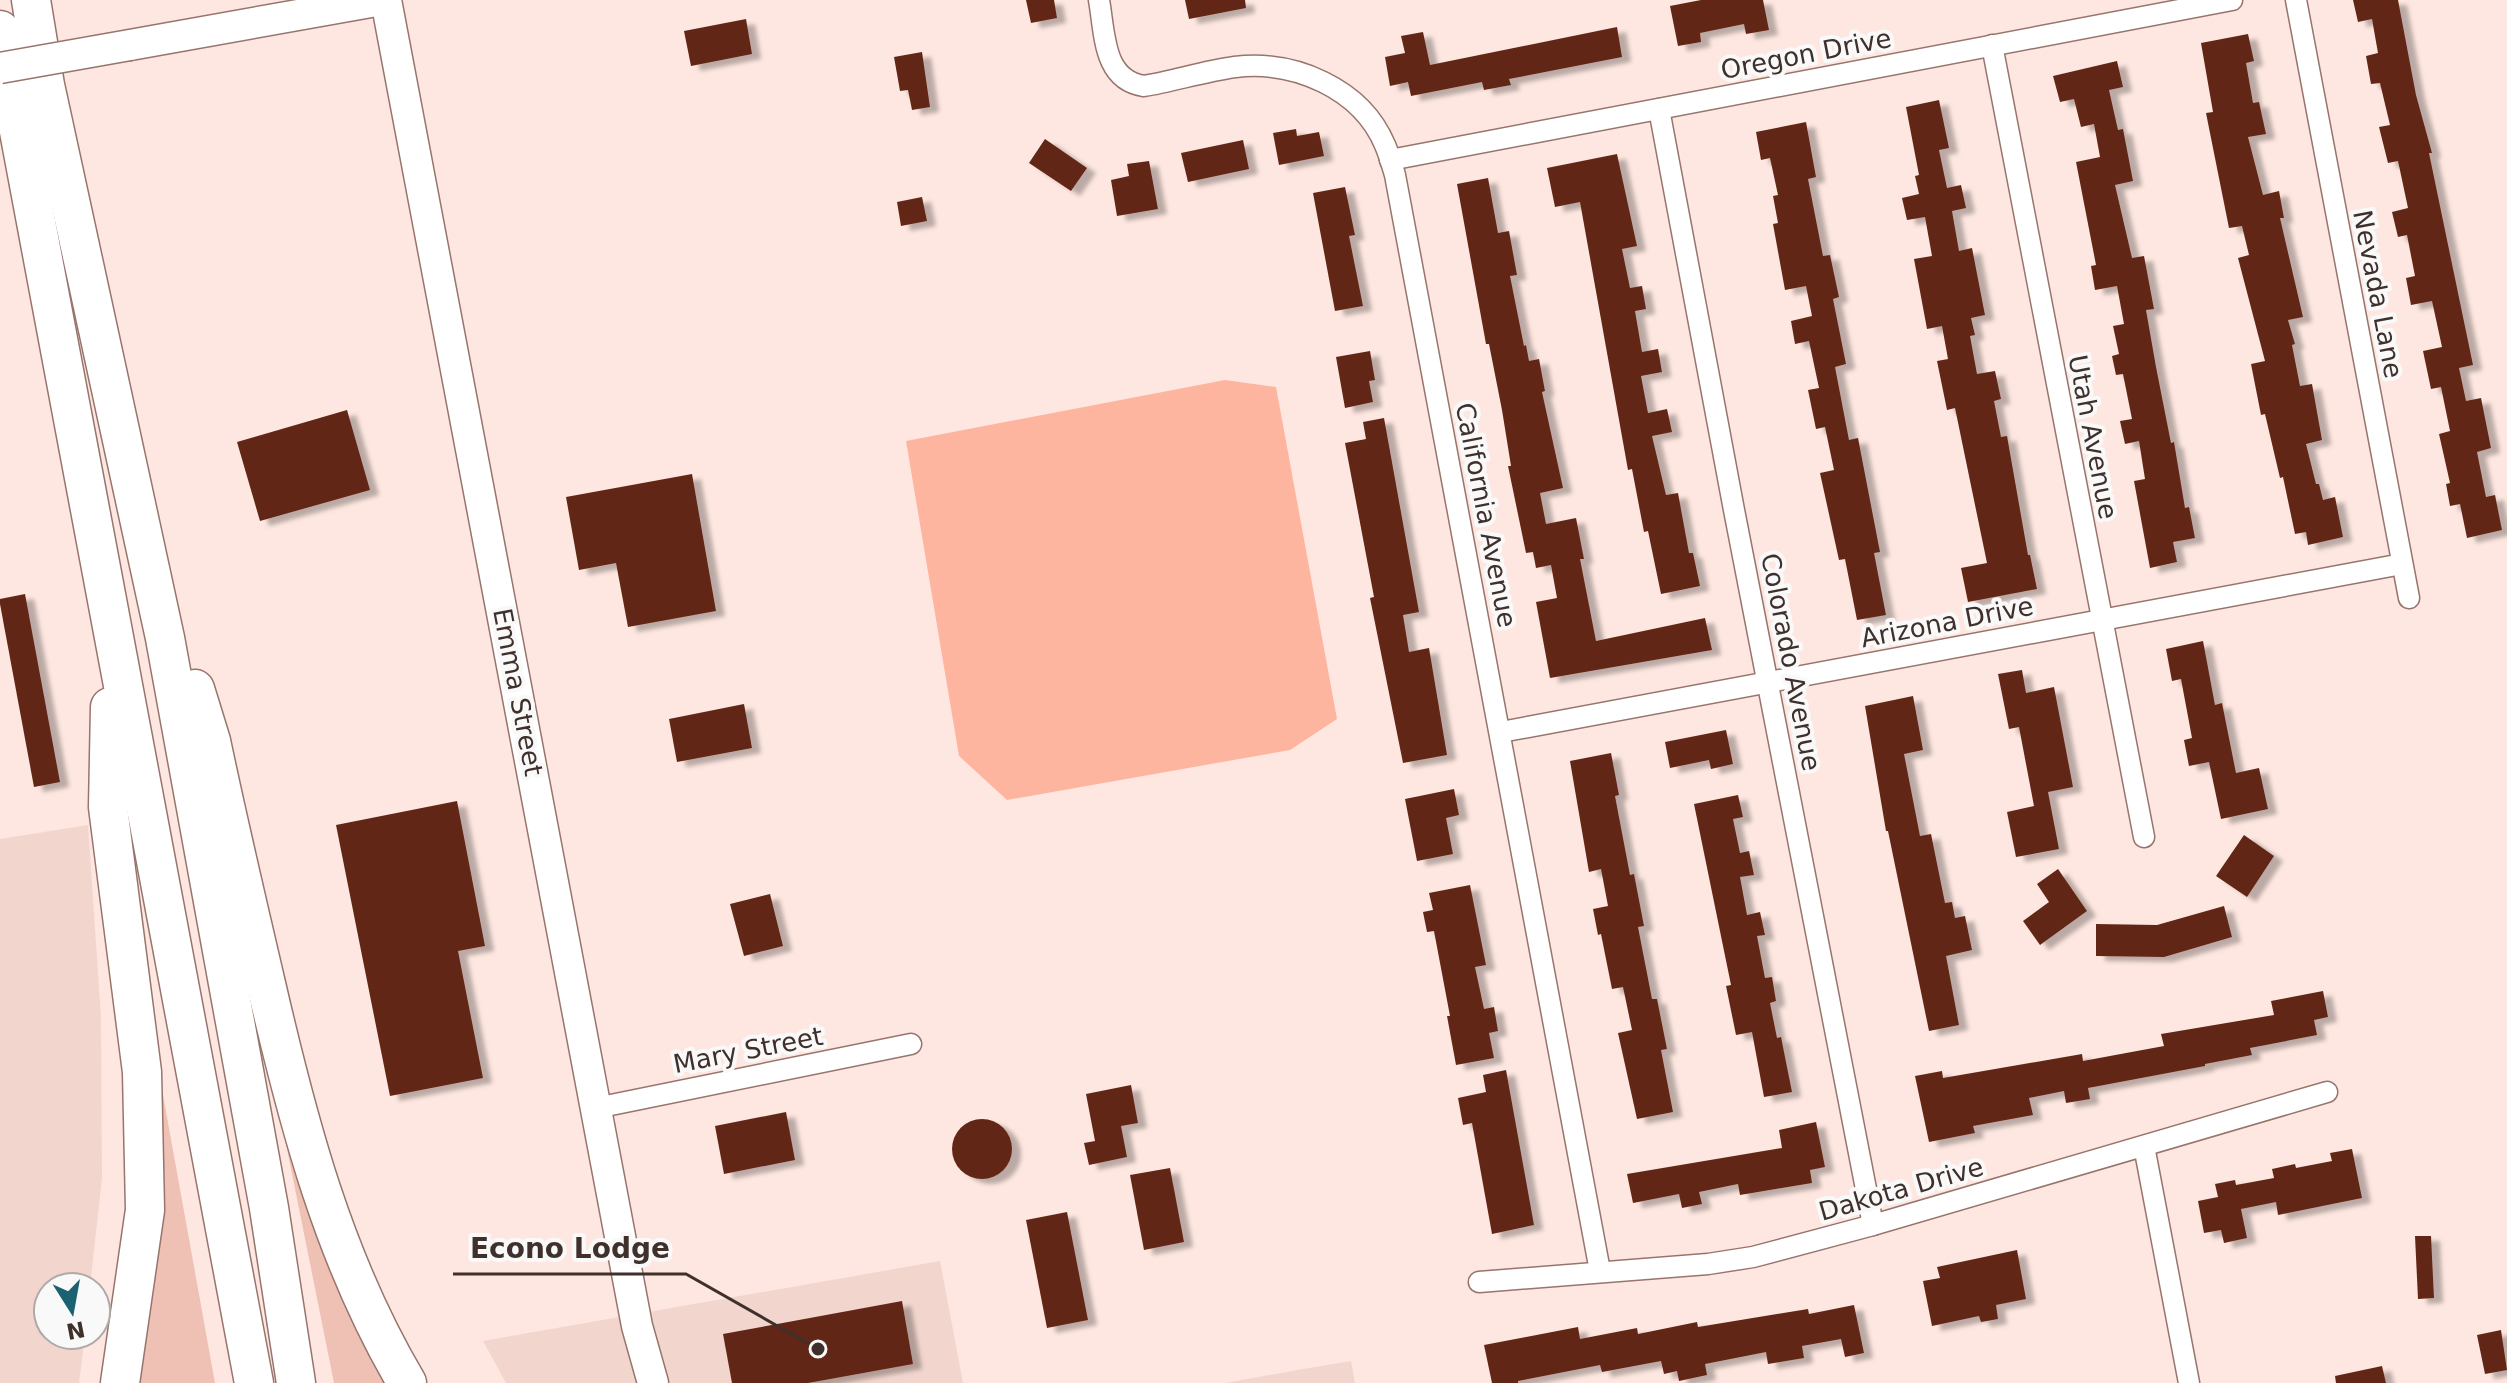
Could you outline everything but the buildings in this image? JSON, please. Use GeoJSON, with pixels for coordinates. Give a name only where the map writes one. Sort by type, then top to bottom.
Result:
{"type":"FeatureCollection","features":[{"type":"Feature","properties":{"kind":"highway"},"geometry":{"type":"LineString","coordinates":[[31,0],[48,100],[165,638],[269,1208],[296,1383]]}},
{"type":"Feature","properties":{"kind":"highway"},"geometry":{"type":"LineString","coordinates":[[0,30],[254,1383]]}},
{"type":"Feature","properties":{"kind":"highway"},"geometry":{"type":"LineString","coordinates":[[68,392],[66,434],[70,483],[110,707],[108,807],[142,1072],[145,1210],[120,1383]]}},
{"type":"Feature","properties":{"kind":"highway"},"geometry":{"type":"LineString","coordinates":[[165,638],[195,688],[211,741],[283,1063],[318,1180],[344,1256],[381,1340],[407,1383]]}},
{"type":"Feature","properties":{"kind":"street"},"geometry":{"type":"LineString","coordinates":[[0,68],[384,0]]}},
{"type":"Feature","properties":{"kind":"street","name":"Emma Street"},"geometry":{"type":"LineString","coordinates":[[384,0],[637,1326],[653,1383]]}},
{"type":"Feature","properties":{"kind":"street","name":"California Avenue"},"geometry":{"type":"LineString","coordinates":[[1099,0],[1111,62],[1117,75],[1129,84],[1144,86],[1234,67],[1264,66],[1295,71],[1323,81],[1349,98],[1379,132],[1390,160],[1501,732],[1600,1271]]}},
{"type":"Feature","properties":{"kind":"street","name":"Oregon Drive"},"geometry":{"type":"LineString","coordinates":[[1390,160],[2232,0]]}},
{"type":"Feature","properties":{"kind":"street","name":"Nevada Lane"},"geometry":{"type":"LineString","coordinates":[[2296,0],[2409,598]]}},
{"type":"Feature","properties":{"kind":"street","name":"Utah Avenue"},"geometry":{"type":"LineString","coordinates":[[1992,45],[2144,837]]}},
{"type":"Feature","properties":{"kind":"street","name":"Colorado Avenue"},"geometry":{"type":"LineString","coordinates":[[1659,109],[1873,1225]]}},
{"type":"Feature","properties":{"kind":"street","name":"Arizona Drive"},"geometry":{"type":"LineString","coordinates":[[1501,732],[2402,564]]}},
{"type":"Feature","properties":{"kind":"street","name":"Mary Street"},"geometry":{"type":"LineString","coordinates":[[596,1108],[911,1044]]}},
{"type":"Feature","properties":{"kind":"street","name":"Dakota Drive"},"geometry":{"type":"LineString","coordinates":[[1479,1282],[1708,1264],[1753,1257],[2327,1092]]}},
{"type":"Feature","properties":{"kind":"street"},"geometry":{"type":"LineString","coordinates":[[2144,1146],[2189,1383]]}},
{"type":"Feature","properties":{"kind":"shaded area"},"geometry":{"type":"Polygon","coordinates":[[[1225,380],[1276,387],[1337,719],[1290,750],[1007,800],[959,756],[906,441],[1225,380]]]}},
{"type":"Feature","properties":{"kind":"shaded area"},"geometry":{"type":"Polygon","coordinates":[[[88,825],[101,1016],[102,1178],[92,1271],[32,1271],[32,1351],[83,1351],[79,1383],[0,1383],[0,839],[88,825]]]}},
{"type":"Feature","properties":{"kind":"shaded area"},"geometry":{"type":"Polygon","coordinates":[[[156,1056],[215,1383],[137,1383],[156,1056]]]}},
{"type":"Feature","properties":{"kind":"shaded area"},"geometry":{"type":"Polygon","coordinates":[[[281,1119],[394,1383],[334,1383],[281,1119]]]}},
{"type":"Feature","properties":{"kind":"shaded area"},"geometry":{"type":"Polygon","coordinates":[[[940,1261],[963,1383],[506,1383],[483,1341],[940,1261]]]}},
{"type":"Feature","properties":{"kind":"shaded area"},"geometry":{"type":"Polygon","coordinates":[[[1351,1361],[1355,1383],[1225,1383],[1303,1369],[1351,1361]]]}},
{"type":"Feature","properties":{"kind":"place","name":"Econo Lodge"},"geometry":{"type":"Point","coordinates":[818,1349]}}]}
